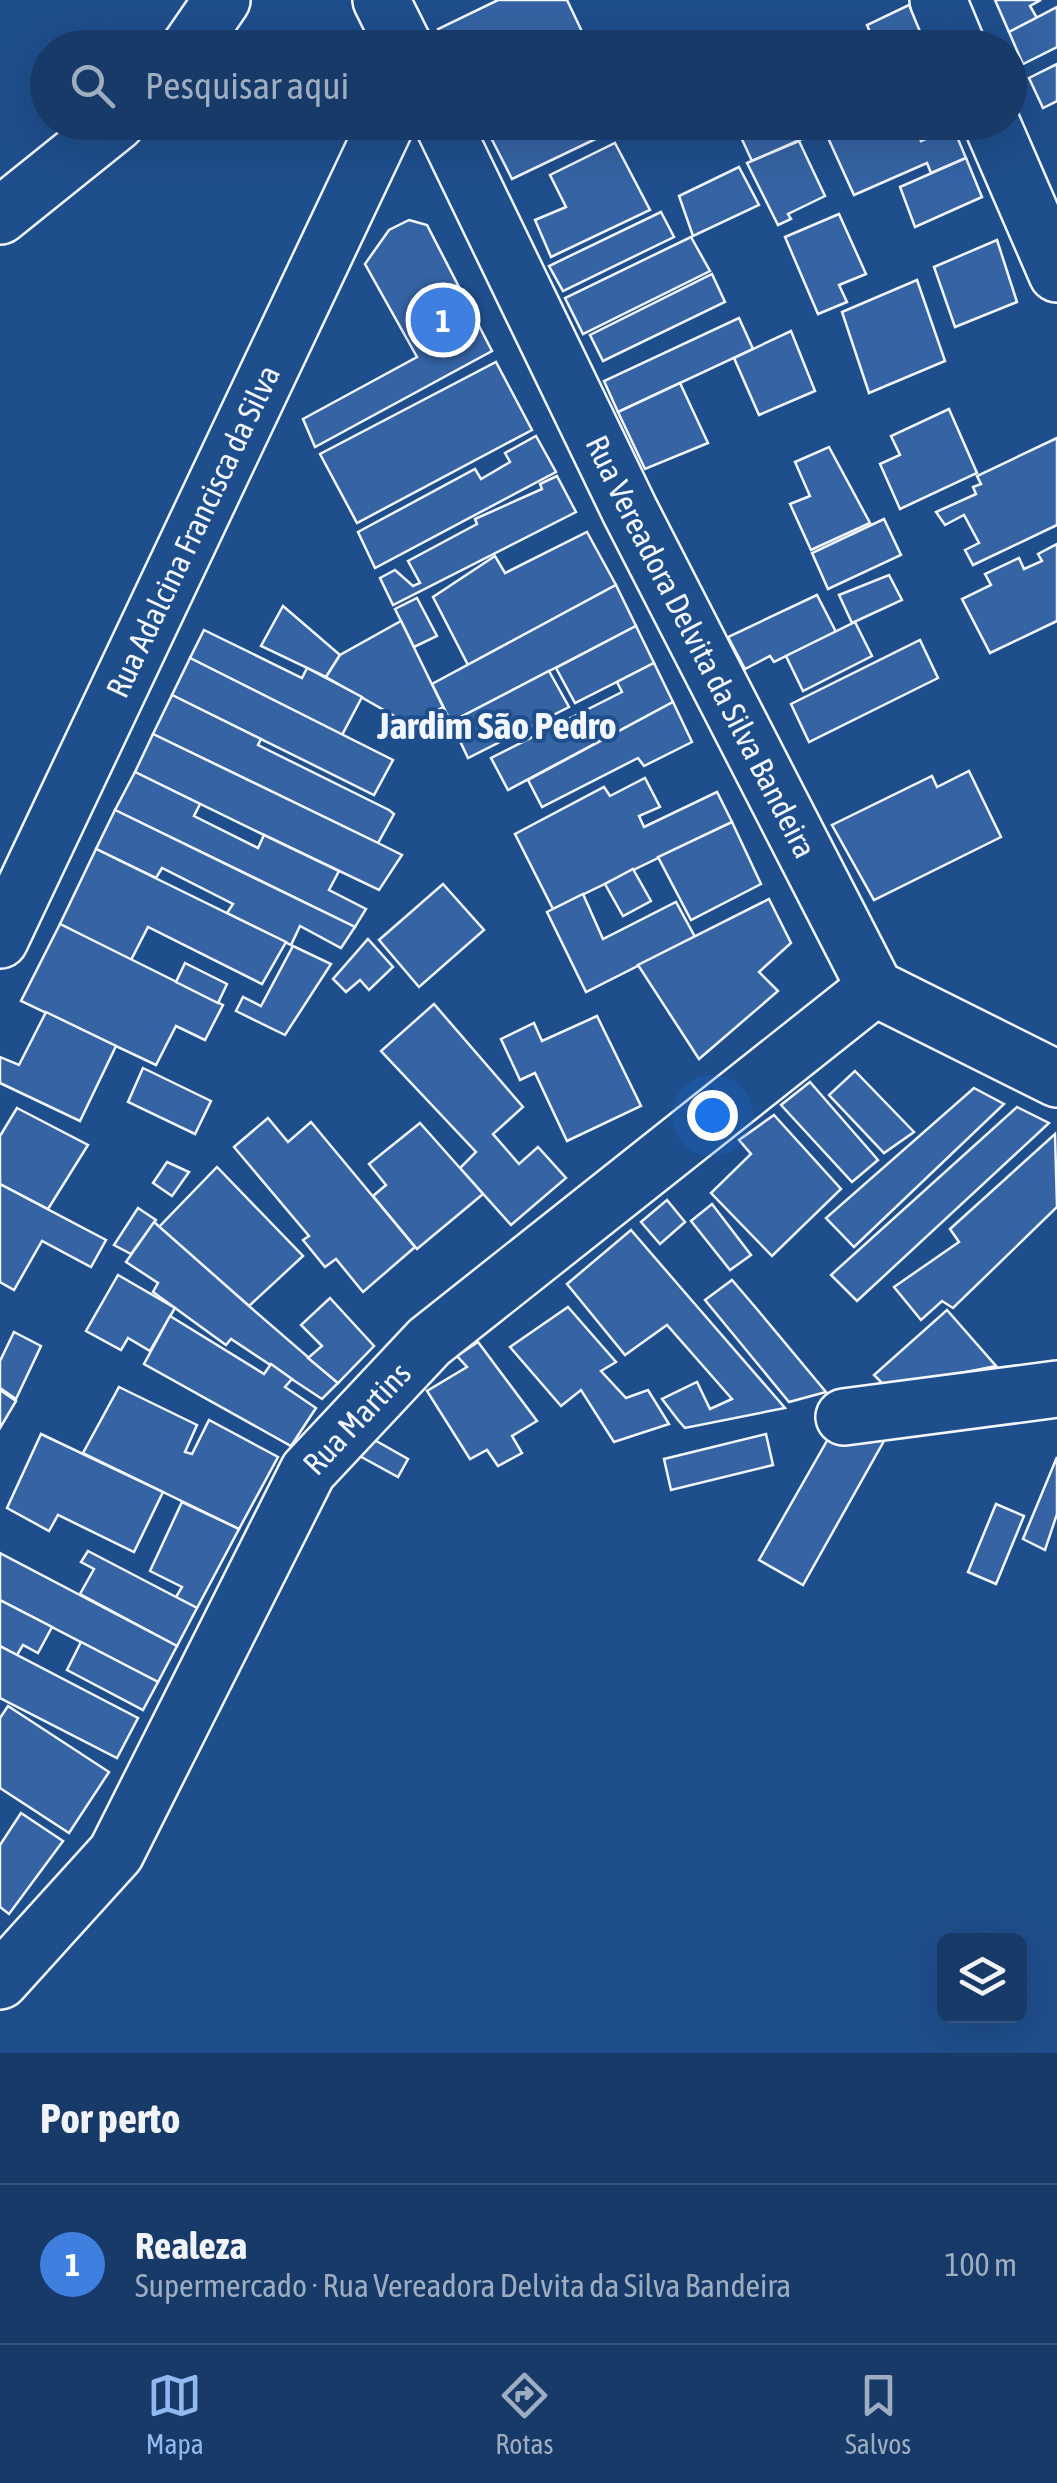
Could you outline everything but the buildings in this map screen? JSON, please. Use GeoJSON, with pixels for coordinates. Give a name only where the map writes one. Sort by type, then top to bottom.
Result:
{"type":"FeatureCollection","features":[{"type":"Feature","properties":{"kind":"street"},"geometry":{"type":"LineString","coordinates":[[201,30],[222,0]]}},
{"type":"Feature","properties":{"kind":"street"},"geometry":{"type":"LineString","coordinates":[[381,0],[396,30]]}},
{"type":"Feature","properties":{"kind":"street"},"geometry":{"type":"LineString","coordinates":[[938,0],[950,30]]}},
{"type":"Feature","properties":{"kind":"street"},"geometry":{"type":"LineString","coordinates":[[0,216],[95,140]]}},
{"type":"Feature","properties":{"kind":"street","name":"Rua Adalcina Francisca da Silva"},"geometry":{"type":"LineString","coordinates":[[0,940],[378,140]]}},
{"type":"Feature","properties":{"kind":"street","name":"Rua Vereadora Delvita da Silva Bandeira"},"geometry":{"type":"LineString","coordinates":[[451,140],[630,511],[875,988]]}},
{"type":"Feature","properties":{"kind":"street"},"geometry":{"type":"LineString","coordinates":[[999,140],[1057,274]]}},
{"type":"Feature","properties":{"kind":"street"},"geometry":{"type":"LineString","coordinates":[[875,988],[1057,1079]]}},
{"type":"Feature","properties":{"kind":"street","name":"Rua Martins"},"geometry":{"type":"LineString","coordinates":[[0,1981],[116,1853],[308,1472],[429,1342],[875,988]]}},
{"type":"Feature","properties":{"kind":"street"},"geometry":{"type":"LineString","coordinates":[[844,1416],[1057,1390]]}},
{"type":"Feature","properties":{"kind":"place","name":"Realeza"},"geometry":{"type":"Point","coordinates":[443,320]}},
{"type":"Feature","properties":{"kind":"district","name":"Jardim São Pedro"},"geometry":{"type":"Point","coordinates":[497,726]}}]}
